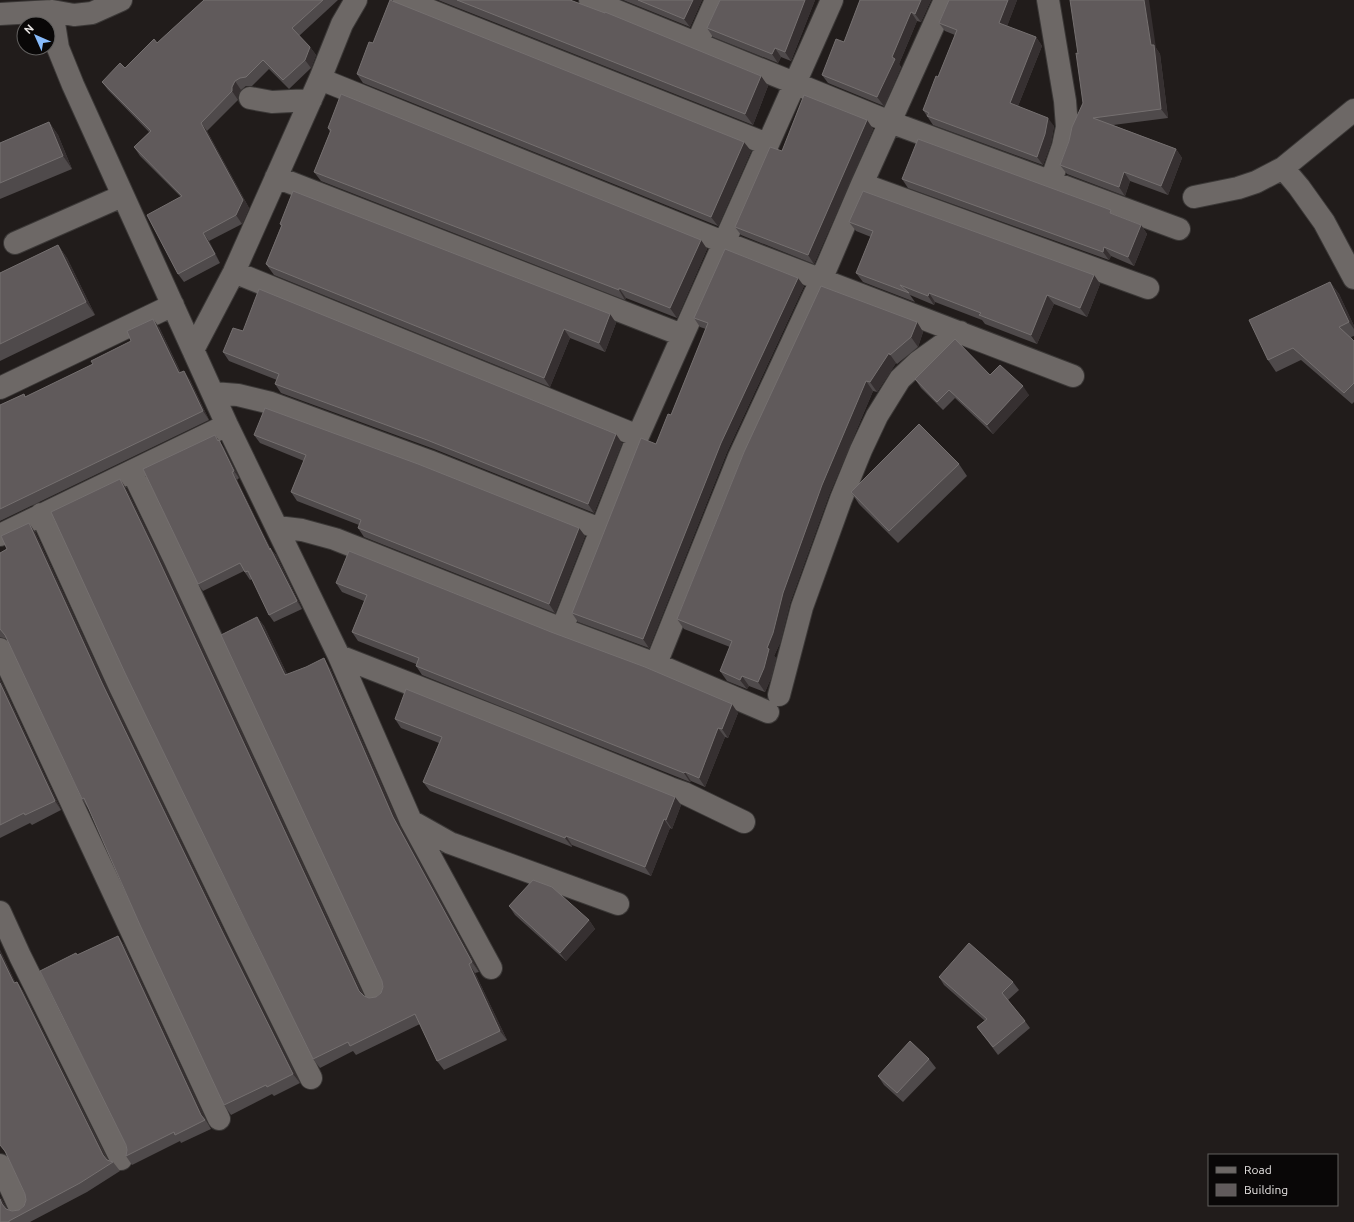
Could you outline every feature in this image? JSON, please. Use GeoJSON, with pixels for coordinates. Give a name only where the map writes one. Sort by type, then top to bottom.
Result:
{"type":"FeatureCollection","features":[{"type":"Feature","properties":{"kind":"street"},"geometry":{"type":"LineString","coordinates":[[0,14],[52,11],[74,15],[92,13],[121,0]]}},
{"type":"Feature","properties":{"kind":"street"},"geometry":{"type":"LineString","coordinates":[[194,350],[234,272],[311,100],[342,24],[356,0]]}},
{"type":"Feature","properties":{"kind":"street"},"geometry":{"type":"LineString","coordinates":[[404,0],[767,144]]}},
{"type":"Feature","properties":{"kind":"street"},"geometry":{"type":"LineString","coordinates":[[590,0],[697,42],[890,122],[1179,229]]}},
{"type":"Feature","properties":{"kind":"street"},"geometry":{"type":"LineString","coordinates":[[697,42],[716,0]]}},
{"type":"Feature","properties":{"kind":"street"},"geometry":{"type":"LineString","coordinates":[[562,629],[600,529],[638,436],[723,242],[832,0]]}},
{"type":"Feature","properties":{"kind":"street"},"geometry":{"type":"LineString","coordinates":[[656,664],[739,457],[821,280],[944,0]]}},
{"type":"Feature","properties":{"kind":"street"},"geometry":{"type":"LineString","coordinates":[[1048,0],[1065,101],[1067,127],[1063,146],[1052,181]]}},
{"type":"Feature","properties":{"kind":"street"},"geometry":{"type":"LineString","coordinates":[[52,11],[58,48],[122,196],[194,350],[227,425],[339,656],[411,820],[490,968]]}},
{"type":"Feature","properties":{"kind":"street"},"geometry":{"type":"LineString","coordinates":[[320,79],[723,242],[1073,376]]}},
{"type":"Feature","properties":{"kind":"street"},"geometry":{"type":"LineString","coordinates":[[250,98],[277,102],[311,100]]}},
{"type":"Feature","properties":{"kind":"street"},"geometry":{"type":"LineString","coordinates":[[1194,197],[1238,188],[1256,182],[1283,168],[1354,110]]}},
{"type":"Feature","properties":{"kind":"street"},"geometry":{"type":"LineString","coordinates":[[1283,168],[1299,187],[1324,222],[1354,278]]}},
{"type":"Feature","properties":{"kind":"street"},"geometry":{"type":"LineString","coordinates":[[276,177],[682,336]]}},
{"type":"Feature","properties":{"kind":"street"},"geometry":{"type":"LineString","coordinates":[[862,184],[1148,288]]}},
{"type":"Feature","properties":{"kind":"street"},"geometry":{"type":"LineString","coordinates":[[15,243],[122,196]]}},
{"type":"Feature","properties":{"kind":"street"},"geometry":{"type":"LineString","coordinates":[[234,272],[638,436]]}},
{"type":"Feature","properties":{"kind":"street"},"geometry":{"type":"LineString","coordinates":[[0,388],[173,305]]}},
{"type":"Feature","properties":{"kind":"street"},"geometry":{"type":"LineString","coordinates":[[277,527],[302,530],[335,539],[562,629],[656,664],[774,703],[802,607],[841,499],[877,416],[900,379],[918,362],[960,332]]}},
{"type":"Feature","properties":{"kind":"street"},"geometry":{"type":"LineString","coordinates":[[213,393],[238,395],[271,403],[429,461],[600,529]]}},
{"type":"Feature","properties":{"kind":"street"},"geometry":{"type":"LineString","coordinates":[[0,535],[227,425]]}},
{"type":"Feature","properties":{"kind":"street"},"geometry":{"type":"LineString","coordinates":[[132,471],[377,995]]}},
{"type":"Feature","properties":{"kind":"street"},"geometry":{"type":"LineString","coordinates":[[41,514],[123,694],[311,1078]]}},
{"type":"Feature","properties":{"kind":"street"},"geometry":{"type":"LineString","coordinates":[[0,649],[219,1118]]}},
{"type":"Feature","properties":{"kind":"street"},"geometry":{"type":"LineString","coordinates":[[339,656],[684,793],[744,822]]}},
{"type":"Feature","properties":{"kind":"street"},"geometry":{"type":"LineString","coordinates":[[411,820],[450,843],[618,904]]}},
{"type":"Feature","properties":{"kind":"street"},"geometry":{"type":"LineString","coordinates":[[0,912],[20,956],[121,1159]]}},
{"type":"Feature","properties":{"kind":"street"},"geometry":{"type":"LineString","coordinates":[[0,1165],[20,1208]]}},
{"type":"Feature","properties":{"kind":"building"},"geometry":{"type":"Polygon","coordinates":[[[204,0],[323,0],[292,28],[310,47],[305,60],[283,80],[263,60],[246,77],[235,81],[232,91],[201,123],[243,200],[236,215],[203,233],[215,254],[178,274],[147,215],[182,196],[134,147],[151,131],[102,82],[120,63],[125,68],[154,39],[157,43],[204,0]]]}},
{"type":"Feature","properties":{"kind":"building"},"geometry":{"type":"Polygon","coordinates":[[[390,0],[744,142],[711,217],[357,74],[369,42],[373,43],[390,0]]]}},
{"type":"Feature","properties":{"kind":"building"},"geometry":{"type":"Polygon","coordinates":[[[457,0],[570,0],[605,12],[761,76],[745,114],[457,0]]]}},
{"type":"Feature","properties":{"kind":"building"},"geometry":{"type":"Polygon","coordinates":[[[638,0],[693,0],[684,19],[638,0]]]}},
{"type":"Feature","properties":{"kind":"building"},"geometry":{"type":"Polygon","coordinates":[[[720,0],[805,0],[785,52],[775,48],[772,54],[707,28],[720,0]]]}},
{"type":"Feature","properties":{"kind":"building"},"geometry":{"type":"Polygon","coordinates":[[[860,0],[921,0],[915,14],[911,12],[892,57],[895,59],[877,97],[822,75],[836,39],[844,42],[860,0]]]}},
{"type":"Feature","properties":{"kind":"building"},"geometry":{"type":"Polygon","coordinates":[[[949,0],[1008,0],[999,23],[1036,37],[1010,103],[1048,118],[1045,134],[1037,157],[927,116],[929,113],[923,110],[936,76],[938,77],[957,30],[939,23],[949,0]]]}},
{"type":"Feature","properties":{"kind":"building"},"geometry":{"type":"Polygon","coordinates":[[[1070,0],[1144,0],[1151,45],[1154,45],[1161,109],[1093,118],[1176,149],[1161,186],[1124,172],[1119,187],[1060,165],[1069,141],[1072,127],[1083,103],[1070,0]]]}},
{"type":"Feature","properties":{"kind":"building"},"geometry":{"type":"Polygon","coordinates":[[[341,94],[701,240],[670,308],[619,288],[619,290],[314,172],[331,130],[328,128],[341,94]]]}},
{"type":"Feature","properties":{"kind":"building"},"geometry":{"type":"Polygon","coordinates":[[[804,95],[867,120],[808,255],[735,227],[770,147],[782,151],[804,95]]]}},
{"type":"Feature","properties":{"kind":"building"},"geometry":{"type":"Polygon","coordinates":[[[49,122],[63,156],[0,183],[0,143],[49,122]]]}},
{"type":"Feature","properties":{"kind":"building"},"geometry":{"type":"Polygon","coordinates":[[[918,139],[1111,210],[1110,213],[1141,225],[1128,257],[1104,247],[1103,252],[902,179],[918,139]]]}},
{"type":"Feature","properties":{"kind":"building"},"geometry":{"type":"Polygon","coordinates":[[[293,191],[610,314],[599,343],[564,329],[544,378],[268,266],[266,264],[282,225],[280,224],[293,191]]]}},
{"type":"Feature","properties":{"kind":"building"},"geometry":{"type":"Polygon","coordinates":[[[863,191],[1094,275],[1080,308],[1047,295],[1031,335],[979,315],[981,313],[929,293],[928,296],[900,285],[909,293],[856,273],[873,231],[849,222],[863,191]]]}},
{"type":"Feature","properties":{"kind":"building"},"geometry":{"type":"Polygon","coordinates":[[[58,245],[86,302],[0,344],[0,273],[58,245]]]}},
{"type":"Feature","properties":{"kind":"building"},"geometry":{"type":"Polygon","coordinates":[[[725,249],[798,278],[721,443],[643,639],[572,613],[641,438],[656,444],[668,414],[671,415],[708,323],[694,318],[725,249]]]}},
{"type":"Feature","properties":{"kind":"building"},"geometry":{"type":"Polygon","coordinates":[[[1330,282],[1349,322],[1339,327],[1354,341],[1354,383],[1344,393],[1293,348],[1268,360],[1249,320],[1330,282]]]}},
{"type":"Feature","properties":{"kind":"building"},"geometry":{"type":"Polygon","coordinates":[[[821,286],[917,322],[911,337],[890,355],[889,353],[870,382],[866,381],[822,485],[783,593],[773,633],[767,648],[769,649],[764,668],[758,682],[742,676],[740,680],[720,671],[732,641],[677,619],[744,452],[821,286]]]}},
{"type":"Feature","properties":{"kind":"building"},"geometry":{"type":"Polygon","coordinates":[[[259,289],[616,434],[588,504],[427,440],[275,384],[279,374],[223,352],[233,328],[243,331],[259,289]]]}},
{"type":"Feature","properties":{"kind":"building"},"geometry":{"type":"Polygon","coordinates":[[[153,319],[179,373],[184,371],[203,411],[0,509],[0,405],[24,394],[25,397],[93,364],[91,361],[131,341],[127,331],[153,319]]]}},
{"type":"Feature","properties":{"kind":"building"},"geometry":{"type":"Polygon","coordinates":[[[955,339],[990,375],[1000,365],[1023,386],[987,425],[949,390],[937,402],[915,379],[955,339]]]}},
{"type":"Feature","properties":{"kind":"building"},"geometry":{"type":"Polygon","coordinates":[[[265,408],[418,464],[579,528],[549,604],[358,528],[361,520],[291,492],[306,455],[254,435],[265,408]]]}},
{"type":"Feature","properties":{"kind":"building"},"geometry":{"type":"Polygon","coordinates":[[[919,424],[959,464],[889,531],[851,492],[919,424]]]}},
{"type":"Feature","properties":{"kind":"building"},"geometry":{"type":"Polygon","coordinates":[[[215,435],[218,441],[219,440],[234,471],[232,472],[270,550],[270,548],[297,601],[269,615],[248,571],[245,572],[240,563],[198,584],[143,469],[215,435]]]}},
{"type":"Feature","properties":{"kind":"building"},"geometry":{"type":"Polygon","coordinates":[[[120,479],[359,991],[364,996],[369,998],[376,997],[381,993],[383,987],[382,981],[221,635],[257,617],[285,675],[324,658],[393,817],[472,962],[469,964],[500,1031],[437,1061],[415,1014],[350,1046],[348,1042],[313,1059],[125,673],[51,512],[120,479]]]}},
{"type":"Feature","properties":{"kind":"building"},"geometry":{"type":"Polygon","coordinates":[[[29,523],[102,683],[293,1074],[267,1087],[266,1085],[224,1105],[140,925],[84,798],[82,799],[5,635],[0,629],[0,553],[7,549],[1,536],[29,523]]]}},
{"type":"Feature","properties":{"kind":"building"},"geometry":{"type":"Polygon","coordinates":[[[349,551],[551,632],[645,667],[732,704],[722,729],[718,728],[699,778],[416,666],[419,658],[352,632],[367,595],[336,583],[349,551]]]}},
{"type":"Feature","properties":{"kind":"building"},"geometry":{"type":"Polygon","coordinates":[[[0,683],[55,801],[25,815],[24,813],[0,825],[0,683]]]}},
{"type":"Feature","properties":{"kind":"building"},"geometry":{"type":"Polygon","coordinates":[[[406,689],[675,797],[666,820],[664,819],[645,867],[566,836],[565,838],[423,782],[442,737],[395,719],[406,689]]]}},
{"type":"Feature","properties":{"kind":"building"},"geometry":{"type":"Polygon","coordinates":[[[533,880],[552,887],[589,920],[560,953],[509,906],[533,880]]]}},
{"type":"Feature","properties":{"kind":"building"},"geometry":{"type":"Polygon","coordinates":[[[118,936],[201,1115],[205,1120],[175,1135],[174,1132],[126,1156],[126,1145],[40,971],[76,953],[77,955],[118,936]]]}},
{"type":"Feature","properties":{"kind":"building"},"geometry":{"type":"Polygon","coordinates":[[[969,943],[1013,982],[1002,993],[1025,1021],[993,1047],[977,1027],[987,1019],[939,977],[969,943]]]}},
{"type":"Feature","properties":{"kind":"building"},"geometry":{"type":"Polygon","coordinates":[[[0,954],[14,983],[17,982],[103,1155],[107,1160],[113,1162],[80,1183],[9,1222],[0,1222],[0,1199],[6,1209],[12,1211],[19,1210],[24,1206],[26,1200],[25,1194],[5,1151],[0,1145],[0,954]]]}},
{"type":"Feature","properties":{"kind":"building"},"geometry":{"type":"Polygon","coordinates":[[[910,1041],[929,1059],[897,1093],[878,1076],[910,1041]]]}}]}
